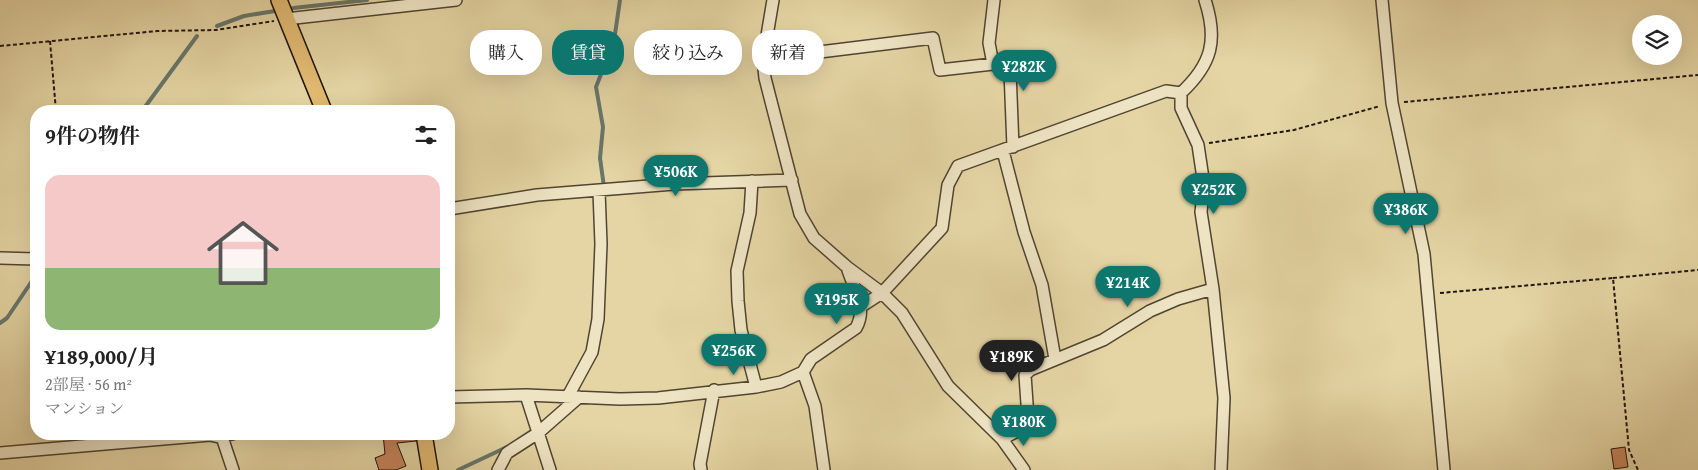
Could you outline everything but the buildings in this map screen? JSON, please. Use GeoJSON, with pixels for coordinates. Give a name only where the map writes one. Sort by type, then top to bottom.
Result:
{"type":"FeatureCollection","features":[{"type":"Feature","properties":{"kind":"main road"},"geometry":{"type":"LineString","coordinates":[[279,0],[322,105]]}},
{"type":"Feature","properties":{"kind":"main road"},"geometry":{"type":"LineString","coordinates":[[425,440],[430,470]]}},
{"type":"Feature","properties":{"kind":"street"},"geometry":{"type":"LineString","coordinates":[[286,19],[456,0]]}},
{"type":"Feature","properties":{"kind":"street"},"geometry":{"type":"LineString","coordinates":[[768,30],[773,0]]}},
{"type":"Feature","properties":{"kind":"street"},"geometry":{"type":"LineString","coordinates":[[993,64],[989,43],[994,0]]}},
{"type":"Feature","properties":{"kind":"street"},"geometry":{"type":"LineString","coordinates":[[1205,0],[1212,38],[1208,60],[1195,80],[1181,93],[1181,108],[1198,145],[1204,185],[1201,212],[1213,289],[1224,398],[1221,470]]}},
{"type":"Feature","properties":{"kind":"street"},"geometry":{"type":"LineString","coordinates":[[1382,0],[1392,103],[1424,254],[1444,470]]}},
{"type":"Feature","properties":{"kind":"street"},"geometry":{"type":"LineString","coordinates":[[824,52],[933,38],[940,70],[993,64],[1010,72],[1008,149],[1024,232],[1042,285],[1055,359]]}},
{"type":"Feature","properties":{"kind":"street"},"geometry":{"type":"LineString","coordinates":[[765,75],[800,214],[814,238],[882,293],[902,313],[948,386],[1002,439],[1024,470]]}},
{"type":"Feature","properties":{"kind":"street"},"geometry":{"type":"LineString","coordinates":[[862,306],[882,293],[942,228],[948,185],[958,166],[1166,91],[1181,93]]}},
{"type":"Feature","properties":{"kind":"street"},"geometry":{"type":"LineString","coordinates":[[455,208],[537,195],[674,184],[792,180]]}},
{"type":"Feature","properties":{"kind":"street"},"geometry":{"type":"LineString","coordinates":[[752,182],[750,213],[737,272],[741,330],[756,387]]}},
{"type":"Feature","properties":{"kind":"street"},"geometry":{"type":"LineString","coordinates":[[567,398],[592,352],[598,319],[601,244],[599,191]]}},
{"type":"Feature","properties":{"kind":"street"},"geometry":{"type":"LineString","coordinates":[[0,258],[30,259]]}},
{"type":"Feature","properties":{"kind":"street"},"geometry":{"type":"LineString","coordinates":[[455,397],[526,395],[567,398],[658,398],[714,390],[756,387],[781,382],[803,372],[811,358],[856,328],[860,320],[862,306],[848,267]]}},
{"type":"Feature","properties":{"kind":"street"},"geometry":{"type":"LineString","coordinates":[[1002,439],[1025,427],[1028,418],[1025,375],[1030,370],[1103,340],[1150,311],[1213,289]]}},
{"type":"Feature","properties":{"kind":"street"},"geometry":{"type":"LineString","coordinates":[[803,372],[815,406],[824,470]]}},
{"type":"Feature","properties":{"kind":"street"},"geometry":{"type":"LineString","coordinates":[[701,470],[714,390]]}},
{"type":"Feature","properties":{"kind":"street"},"geometry":{"type":"LineString","coordinates":[[526,395],[550,470]]}},
{"type":"Feature","properties":{"kind":"street"},"geometry":{"type":"LineString","coordinates":[[498,470],[507,454],[538,433],[579,397]]}},
{"type":"Feature","properties":{"kind":"street"},"geometry":{"type":"LineString","coordinates":[[0,453],[144,440]]}},
{"type":"Feature","properties":{"kind":"street"},"geometry":{"type":"LineString","coordinates":[[228,440],[233,470]]}},
{"type":"Feature","properties":{"kind":"path"},"geometry":{"type":"LineString","coordinates":[[0,46],[156,31],[216,30],[286,19]]}},
{"type":"Feature","properties":{"kind":"path"},"geometry":{"type":"LineString","coordinates":[[50,41],[55,105]]}},
{"type":"Feature","properties":{"kind":"path"},"geometry":{"type":"LineString","coordinates":[[1198,145],[1294,130],[1392,103],[1698,74]]}},
{"type":"Feature","properties":{"kind":"path"},"geometry":{"type":"LineString","coordinates":[[1428,294],[1698,270]]}},
{"type":"Feature","properties":{"kind":"path"},"geometry":{"type":"LineString","coordinates":[[1613,278],[1629,450],[1638,470]]}},
{"type":"Feature","properties":{"kind":"waterway"},"geometry":{"type":"LineString","coordinates":[[293,8],[367,0]]}},
{"type":"Feature","properties":{"kind":"waterway"},"geometry":{"type":"LineString","coordinates":[[604,187],[600,158],[603,127],[596,87],[614,41],[620,0]]}},
{"type":"Feature","properties":{"kind":"waterway"},"geometry":{"type":"LineString","coordinates":[[217,26],[244,16],[275,11]]}},
{"type":"Feature","properties":{"kind":"waterway"},"geometry":{"type":"LineString","coordinates":[[146,105],[197,36]]}},
{"type":"Feature","properties":{"kind":"waterway"},"geometry":{"type":"LineString","coordinates":[[0,323],[7,318],[30,284]]}},
{"type":"Feature","properties":{"kind":"waterway"},"geometry":{"type":"LineString","coordinates":[[458,470],[507,447]]}}]}
